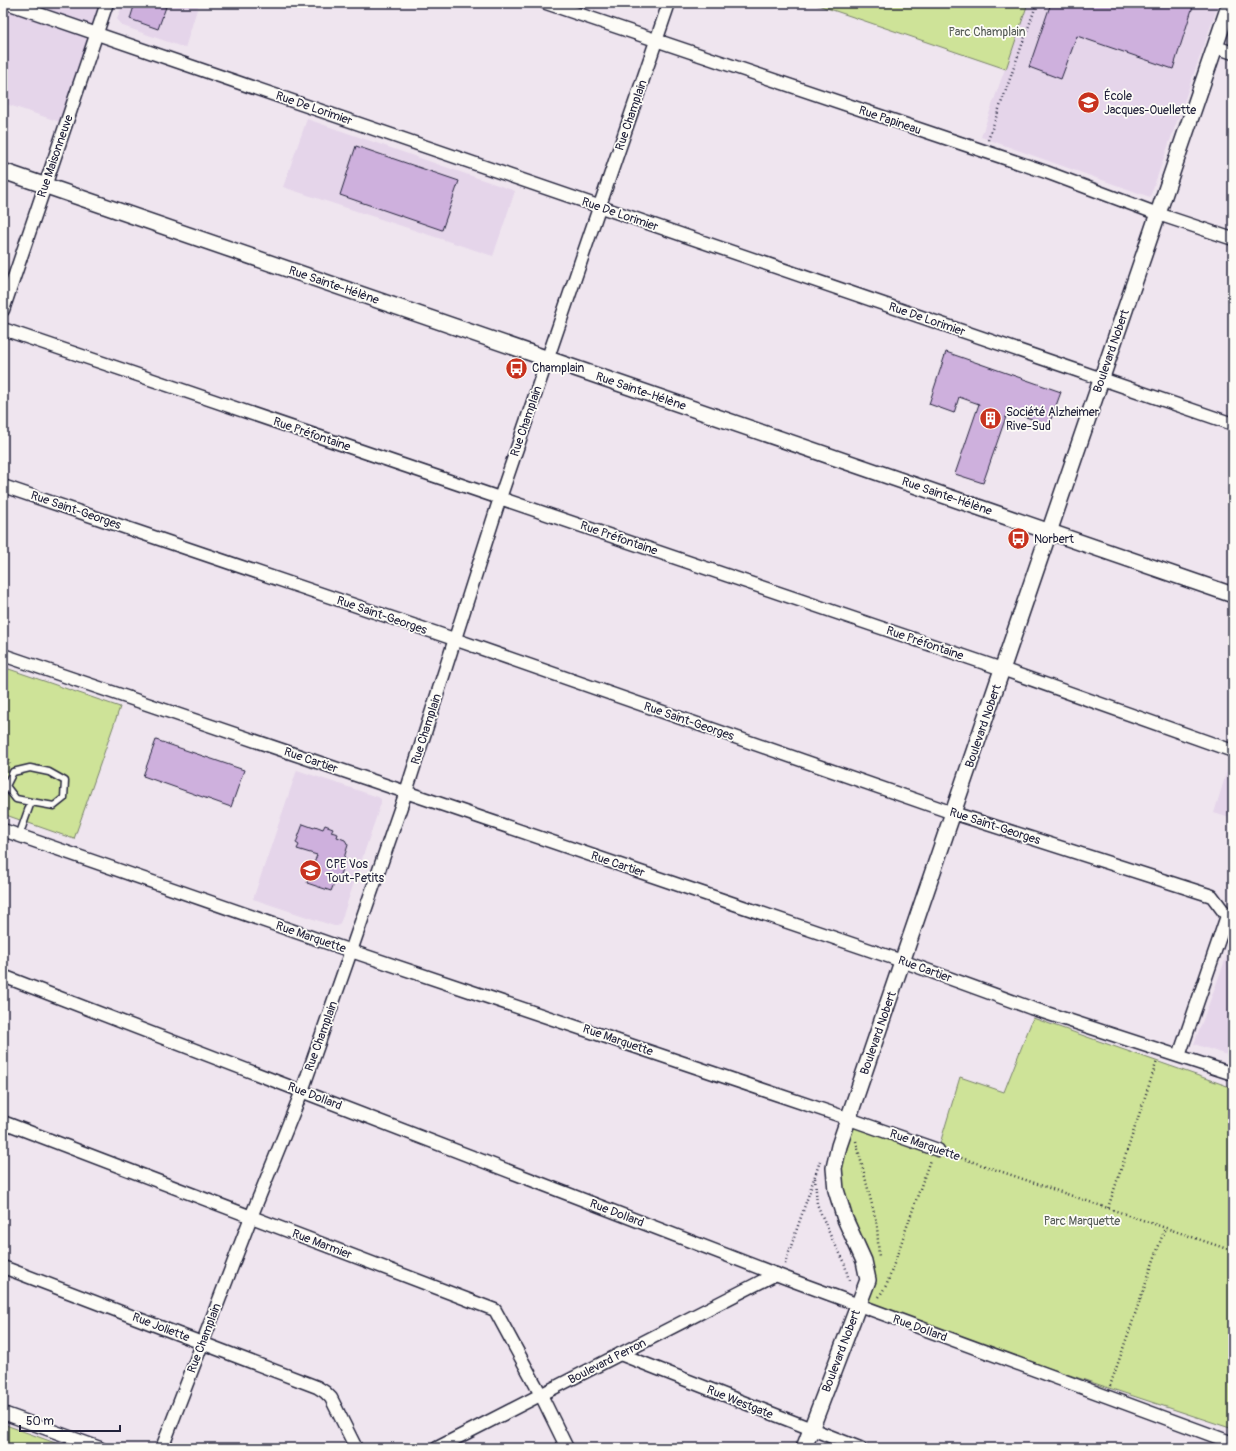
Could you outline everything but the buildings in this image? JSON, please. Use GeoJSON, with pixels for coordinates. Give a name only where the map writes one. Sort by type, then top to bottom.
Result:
{"type":"FeatureCollection","features":[{"type":"Feature","properties":{"kind":"street","name":"Rue De Lorimier"},"geometry":{"type":"LineString","coordinates":[[7,3],[1233,424]]}},
{"type":"Feature","properties":{"kind":"street","name":"Rue Maisonneuve"},"geometry":{"type":"LineString","coordinates":[[3,310],[106,3]]}},
{"type":"Feature","properties":{"kind":"street","name":"Rue Papineau"},"geometry":{"type":"LineString","coordinates":[[546,3],[1046,172],[1158,214],[1233,239]]}},
{"type":"Feature","properties":{"kind":"street","name":"Rue Champlain"},"geometry":{"type":"LineString","coordinates":[[162,1448],[250,1217],[302,1091],[406,792],[500,498],[669,3]]}},
{"type":"Feature","properties":{"kind":"street","name":"Boulevard Nobert"},"geometry":{"type":"LineString","coordinates":[[804,1448],[868,1280],[864,1261],[845,1219],[836,1190],[834,1168],[839,1146],[1230,3]]}},
{"type":"Feature","properties":{"kind":"street"},"geometry":{"type":"LineString","coordinates":[[1216,47],[1233,53]]}},
{"type":"Feature","properties":{"kind":"street","name":"Rue Sainte-Hélène"},"geometry":{"type":"LineString","coordinates":[[3,171],[1233,595]]}},
{"type":"Feature","properties":{"kind":"street","name":"Rue Préfontaine"},"geometry":{"type":"LineString","coordinates":[[3,329],[1002,669],[1233,751]]}},
{"type":"Feature","properties":{"kind":"street","name":"Rue Saint-Georges"},"geometry":{"type":"LineString","coordinates":[[3,486],[454,639],[953,813],[1212,896],[1227,916],[1179,1056]]}},
{"type":"Feature","properties":{"kind":"street","name":"Rue Cartier"},"geometry":{"type":"LineString","coordinates":[[3,655],[902,961],[1032,1008],[1233,1074]]}},
{"type":"Feature","properties":{"kind":"street","name":"Rue Marquette"},"geometry":{"type":"LineString","coordinates":[[3,830],[351,951],[848,1118],[938,1150]]}},
{"type":"Feature","properties":{"kind":"street","name":"Rue Dollard"},"geometry":{"type":"LineString","coordinates":[[3,976],[776,1274],[1233,1443]]}},
{"type":"Feature","properties":{"kind":"street","name":"Rue Marmier"},"geometry":{"type":"LineString","coordinates":[[3,1122],[495,1310],[541,1395],[567,1448]]}},
{"type":"Feature","properties":{"kind":"street","name":"Rue Joliette"},"geometry":{"type":"LineString","coordinates":[[3,1267],[317,1387],[326,1392],[334,1404],[356,1448]]}},
{"type":"Feature","properties":{"kind":"street","name":"Boulevard Perron"},"geometry":{"type":"LineString","coordinates":[[437,1448],[776,1274]]}},
{"type":"Feature","properties":{"kind":"street","name":"Rue Westgate"},"geometry":{"type":"LineString","coordinates":[[620,1354],[860,1448]]}},
{"type":"Feature","properties":{"kind":"street"},"geometry":{"type":"LineString","coordinates":[[3,1413],[100,1448]]}},
{"type":"Feature","properties":{"kind":"lane"},"geometry":{"type":"LineString","coordinates":[[30,768],[49,772],[65,781],[64,798],[54,806],[31,802],[16,799],[6,786],[13,772],[30,768]]}},
{"type":"Feature","properties":{"kind":"lane"},"geometry":{"type":"LineString","coordinates":[[19,836],[31,802]]}},
{"type":"Feature","properties":{"kind":"path"},"geometry":{"type":"LineString","coordinates":[[984,151],[1037,3]]}},
{"type":"Feature","properties":{"kind":"path"},"geometry":{"type":"LineString","coordinates":[[1108,1208],[1161,1050]]}},
{"type":"Feature","properties":{"kind":"path"},"geometry":{"type":"LineString","coordinates":[[879,1297],[887,1284],[929,1162],[938,1150]]}},
{"type":"Feature","properties":{"kind":"path","name":"Rue Marquette"},"geometry":{"type":"LineString","coordinates":[[938,1150],[1233,1251]]}},
{"type":"Feature","properties":{"kind":"path"},"geometry":{"type":"LineString","coordinates":[[785,1264],[822,1154]]}},
{"type":"Feature","properties":{"kind":"path"},"geometry":{"type":"LineString","coordinates":[[815,1175],[818,1204],[831,1237],[844,1261],[849,1281]]}},
{"type":"Feature","properties":{"kind":"path"},"geometry":{"type":"LineString","coordinates":[[1107,1396],[1165,1228]]}},
{"type":"Feature","properties":{"kind":"shaded area"},"geometry":{"type":"Polygon","coordinates":[[[3,3],[102,3],[60,122],[3,103],[3,3]]]}},
{"type":"Feature","properties":{"kind":"shaded area"},"geometry":{"type":"Polygon","coordinates":[[[123,3],[199,3],[185,48],[123,26],[117,19],[123,3]]]}},
{"type":"Feature","properties":{"kind":"shaded area","name":"École Jacques-Ouellette"},"geometry":{"type":"Polygon","coordinates":[[[1028,3],[1219,3],[1150,197],[981,137],[1028,3]]]}},
{"type":"Feature","properties":{"kind":"shaded area"},"geometry":{"type":"Polygon","coordinates":[[[307,119],[515,191],[493,256],[283,187],[307,119]]]}},
{"type":"Feature","properties":{"kind":"shaded area"},"geometry":{"type":"Polygon","coordinates":[[[1230,761],[1233,762],[1233,819],[1214,813],[1230,761]]]}},
{"type":"Feature","properties":{"kind":"shaded area","name":"CPE Vos Tout-Petits"},"geometry":{"type":"Polygon","coordinates":[[[297,770],[381,799],[381,803],[338,926],[334,926],[253,899],[297,770]]]}},
{"type":"Feature","properties":{"kind":"shaded area"},"geometry":{"type":"Polygon","coordinates":[[[1233,939],[1233,1057],[1194,1044],[1233,939]]]}},
{"type":"Feature","properties":{"kind":"green space","name":"Parc Champlain"},"geometry":{"type":"Polygon","coordinates":[[[812,3],[1028,3],[1006,69],[812,3]]]}},
{"type":"Feature","properties":{"kind":"green space"},"geometry":{"type":"Polygon","coordinates":[[[3,667],[120,707],[74,839],[3,814],[3,667]]]}},
{"type":"Feature","properties":{"kind":"green space","name":"Parc Marquette"},"geometry":{"type":"Polygon","coordinates":[[[1033,1018],[1233,1088],[1233,1429],[858,1305],[871,1273],[843,1199],[839,1146],[848,1118],[938,1150],[960,1077],[1004,1092],[1033,1018]]]}},
{"type":"Feature","properties":{"kind":"green space"},"geometry":{"type":"Polygon","coordinates":[[[3,1424],[69,1448],[3,1448],[3,1424]]]}},
{"type":"Feature","properties":{"kind":"place","name":"École Jacques-Ouellette"},"geometry":{"type":"Point","coordinates":[1088,103]}},
{"type":"Feature","properties":{"kind":"place","name":"Champlain"},"geometry":{"type":"Point","coordinates":[516,368]}},
{"type":"Feature","properties":{"kind":"place","name":"Société Alzheimer Rive-Sud"},"geometry":{"type":"Point","coordinates":[990,419]}},
{"type":"Feature","properties":{"kind":"place","name":"Norbert"},"geometry":{"type":"Point","coordinates":[1019,539]}},
{"type":"Feature","properties":{"kind":"place","name":"CPE Vos Tout-Petits"},"geometry":{"type":"Point","coordinates":[310,871]}}]}
